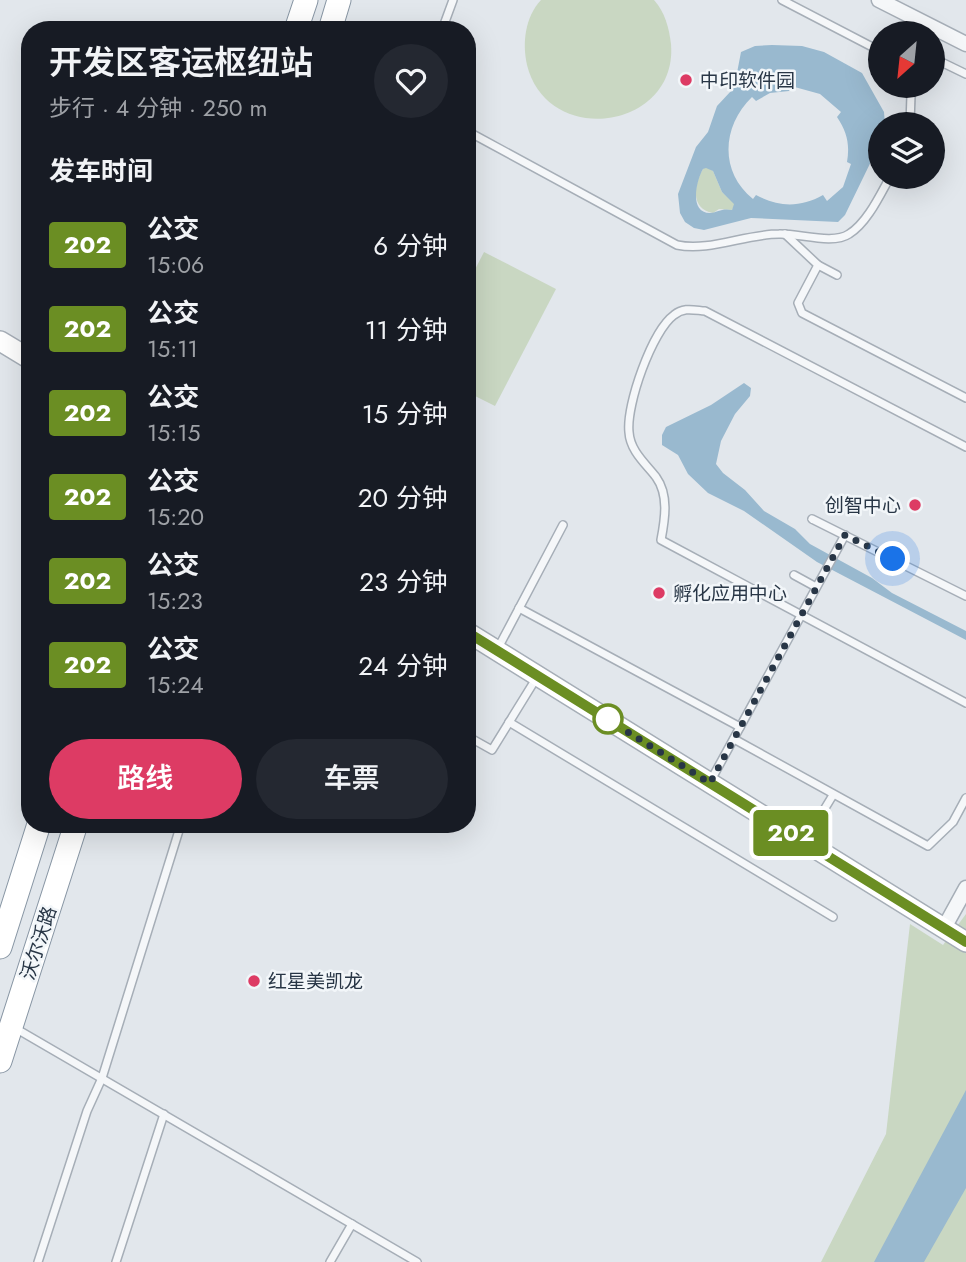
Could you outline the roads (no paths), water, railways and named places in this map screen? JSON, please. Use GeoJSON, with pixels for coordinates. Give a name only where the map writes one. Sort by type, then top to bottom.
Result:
{"type":"FeatureCollection","features":[{"type":"Feature","properties":{"kind":"highway"},"geometry":{"type":"LineString","coordinates":[[299,21],[306,0]]}},
{"type":"Feature","properties":{"kind":"highway"},"geometry":{"type":"LineString","coordinates":[[333,21],[339,0]]}},
{"type":"Feature","properties":{"kind":"highway","name":"沃尔沃路"},"geometry":{"type":"LineString","coordinates":[[0,947],[36,833]]}},
{"type":"Feature","properties":{"kind":"highway","name":"沃尔沃路"},"geometry":{"type":"LineString","coordinates":[[0,1061],[73,833]]}},
{"type":"Feature","properties":{"kind":"main road"},"geometry":{"type":"LineString","coordinates":[[0,341],[21,354]]}},
{"type":"Feature","properties":{"kind":"main road"},"geometry":{"type":"LineString","coordinates":[[476,637],[966,942]]}},
{"type":"Feature","properties":{"kind":"street"},"geometry":{"type":"LineString","coordinates":[[879,0],[966,44]]}},
{"type":"Feature","properties":{"kind":"street"},"geometry":{"type":"LineString","coordinates":[[944,928],[966,888]]}},
{"type":"Feature","properties":{"kind":"lane"},"geometry":{"type":"LineString","coordinates":[[445,21],[453,0]]}},
{"type":"Feature","properties":{"kind":"lane"},"geometry":{"type":"LineString","coordinates":[[782,0],[868,45]]}},
{"type":"Feature","properties":{"kind":"lane"},"geometry":{"type":"LineString","coordinates":[[945,64],[966,74]]}},
{"type":"Feature","properties":{"kind":"lane"},"geometry":{"type":"LineString","coordinates":[[476,136],[677,245],[697,247],[751,235],[785,233],[829,238],[847,236],[865,217],[882,189]]}},
{"type":"Feature","properties":{"kind":"lane"},"geometry":{"type":"LineString","coordinates":[[785,233],[818,265],[837,275]]}},
{"type":"Feature","properties":{"kind":"lane"},"geometry":{"type":"LineString","coordinates":[[818,265],[799,303],[802,313],[966,398]]}},
{"type":"Feature","properties":{"kind":"lane"},"geometry":{"type":"LineString","coordinates":[[966,447],[705,311],[685,309],[673,315],[657,337],[631,404],[629,434],[640,460],[658,480],[664,497],[665,518],[661,540],[966,703]]}},
{"type":"Feature","properties":{"kind":"lane"},"geometry":{"type":"LineString","coordinates":[[813,519],[966,596]]}},
{"type":"Feature","properties":{"kind":"lane"},"geometry":{"type":"LineString","coordinates":[[497,650],[563,525]]}},
{"type":"Feature","properties":{"kind":"lane"},"geometry":{"type":"LineString","coordinates":[[710,783],[845,535]]}},
{"type":"Feature","properties":{"kind":"lane"},"geometry":{"type":"LineString","coordinates":[[794,575],[816,587]]}},
{"type":"Feature","properties":{"kind":"lane"},"geometry":{"type":"LineString","coordinates":[[519,608],[740,727]]}},
{"type":"Feature","properties":{"kind":"lane"},"geometry":{"type":"LineString","coordinates":[[476,741],[492,750],[537,675]]}},
{"type":"Feature","properties":{"kind":"lane"},"geometry":{"type":"LineString","coordinates":[[509,722],[833,917]]}},
{"type":"Feature","properties":{"kind":"lane"},"geometry":{"type":"LineString","coordinates":[[734,739],[928,846],[953,822],[966,797]]}},
{"type":"Feature","properties":{"kind":"lane"},"geometry":{"type":"LineString","coordinates":[[805,842],[833,794]]}},
{"type":"Feature","properties":{"kind":"lane"},"geometry":{"type":"LineString","coordinates":[[38,1262],[87,1111],[102,1078],[178,833]]}},
{"type":"Feature","properties":{"kind":"lane"},"geometry":{"type":"LineString","coordinates":[[12,1026],[417,1262]]}},
{"type":"Feature","properties":{"kind":"lane"},"geometry":{"type":"LineString","coordinates":[[116,1262],[164,1114]]}},
{"type":"Feature","properties":{"kind":"lane"},"geometry":{"type":"LineString","coordinates":[[330,1262],[352,1224]]}},
{"type":"Feature","properties":{"kind":"water"},"geometry":{"type":"Polygon","coordinates":[[[755,46],[802,46],[824,52],[862,73],[868,84],[868,98],[876,98],[884,112],[868,112],[868,168],[845,215],[838,222],[751,218],[704,230],[685,222],[680,213],[678,194],[696,147],[708,132],[717,106],[731,91],[741,52],[755,46]],[[791,86],[789,91],[770,93],[756,101],[752,97],[742,109],[730,135],[728,149],[734,176],[753,199],[756,195],[781,204],[797,204],[823,195],[827,201],[843,187],[851,164],[847,162],[848,144],[837,117],[841,112],[820,94],[791,86]],[[706,168],[701,174],[696,195],[699,208],[710,213],[732,210],[734,204],[722,192],[713,171],[706,168]]]}},
{"type":"Feature","properties":{"kind":"water"},"geometry":{"type":"Polygon","coordinates":[[[744,383],[751,388],[750,396],[735,414],[721,441],[716,464],[723,473],[745,490],[764,511],[795,529],[810,544],[872,578],[892,593],[966,631],[966,640],[817,562],[744,511],[708,493],[688,474],[678,455],[662,445],[662,435],[666,427],[711,405],[744,383]]]}},
{"type":"Feature","properties":{"kind":"water"},"geometry":{"type":"Polygon","coordinates":[[[966,1090],[966,1188],[924,1262],[874,1262],[966,1090]]]}},
{"type":"Feature","properties":{"kind":"place","name":"中印软件园"},"geometry":{"type":"Point","coordinates":[686,80]}},
{"type":"Feature","properties":{"kind":"place","name":"创智中心"},"geometry":{"type":"Point","coordinates":[915,505]}},
{"type":"Feature","properties":{"kind":"place","name":"孵化应用中心"},"geometry":{"type":"Point","coordinates":[659,593]}},
{"type":"Feature","properties":{"kind":"place","name":"红星美凯龙"},"geometry":{"type":"Point","coordinates":[254,981]}}]}
